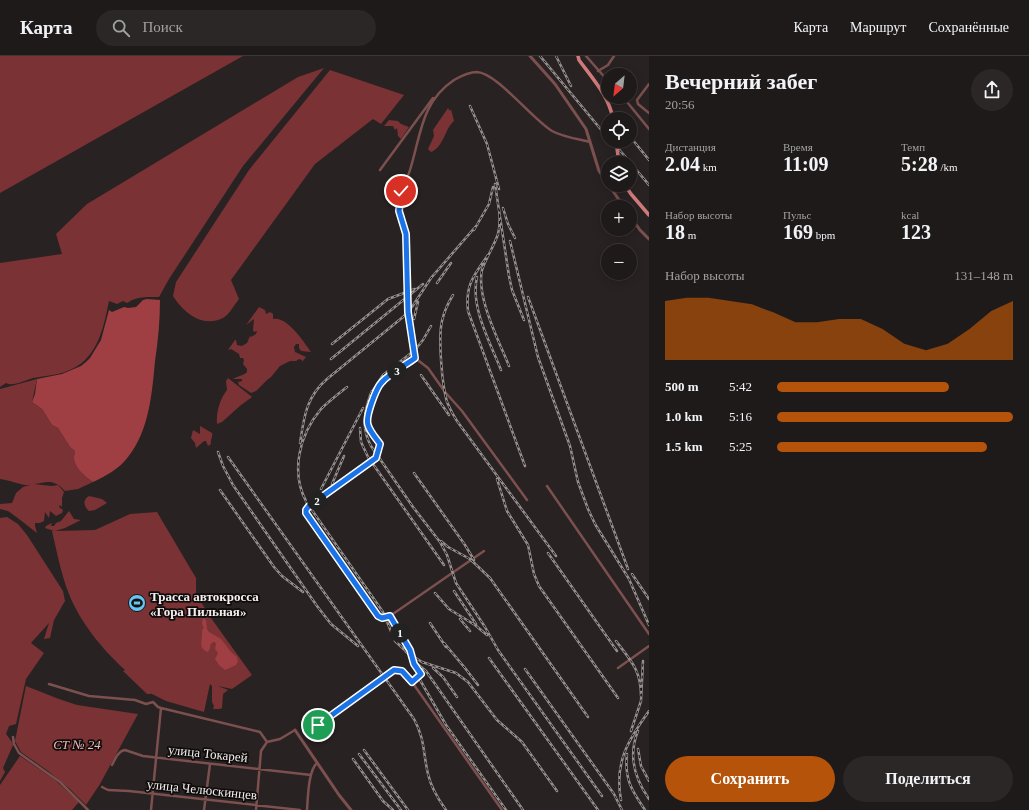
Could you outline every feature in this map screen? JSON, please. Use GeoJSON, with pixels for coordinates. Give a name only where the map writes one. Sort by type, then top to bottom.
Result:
{"type":"FeatureCollection","features":[{"type":"Feature","properties":{"kind":"main road"},"geometry":{"type":"LineString","coordinates":[[578,56],[579,60],[604,96],[610,112]]}},
{"type":"Feature","properties":{"kind":"main road"},"geometry":{"type":"LineString","coordinates":[[630,192],[649,215]]}},
{"type":"Feature","properties":{"kind":"street"},"geometry":{"type":"LineString","coordinates":[[530,56],[560,90],[586,129],[601,175],[619,200]]}},
{"type":"Feature","properties":{"kind":"street"},"geometry":{"type":"LineString","coordinates":[[586,56],[601,74]]}},
{"type":"Feature","properties":{"kind":"street"},"geometry":{"type":"LineString","coordinates":[[598,71],[608,65],[614,56]]}},
{"type":"Feature","properties":{"kind":"street"},"geometry":{"type":"LineString","coordinates":[[380,170],[428,104],[438,93],[458,78],[470,73],[482,73],[493,79],[535,118],[552,131],[591,142]]}},
{"type":"Feature","properties":{"kind":"street"},"geometry":{"type":"LineString","coordinates":[[649,84],[638,100],[638,104],[649,113]]}},
{"type":"Feature","properties":{"kind":"street"},"geometry":{"type":"LineString","coordinates":[[438,93],[428,110],[420,130],[411,169],[401,191],[399,208],[406,234],[408,312],[415,358],[428,368],[445,392],[462,411],[527,500]]}},
{"type":"Feature","properties":{"kind":"street"},"geometry":{"type":"LineString","coordinates":[[629,104],[649,129]]}},
{"type":"Feature","properties":{"kind":"street"},"geometry":{"type":"LineString","coordinates":[[637,226],[649,239]]}},
{"type":"Feature","properties":{"kind":"street"},"geometry":{"type":"LineString","coordinates":[[415,358],[383,381],[374,398],[367,422],[380,444],[376,458],[309,506],[306,513],[378,616],[382,618],[390,616],[484,551]]}},
{"type":"Feature","properties":{"kind":"street"},"geometry":{"type":"LineString","coordinates":[[547,486],[649,634]]}},
{"type":"Feature","properties":{"kind":"street"},"geometry":{"type":"LineString","coordinates":[[390,616],[410,650],[414,664],[421,674],[412,682]]}},
{"type":"Feature","properties":{"kind":"street"},"geometry":{"type":"LineString","coordinates":[[618,668],[649,646]]}},
{"type":"Feature","properties":{"kind":"street"},"geometry":{"type":"LineString","coordinates":[[318,725],[394,670],[402,671],[412,682],[502,810]]}},
{"type":"Feature","properties":{"kind":"street"},"geometry":{"type":"LineString","coordinates":[[49,684],[89,696],[135,700],[146,704],[153,702],[161,708],[260,732],[267,742]]}},
{"type":"Feature","properties":{"kind":"street"},"geometry":{"type":"LineString","coordinates":[[151,810],[161,708]]}},
{"type":"Feature","properties":{"kind":"street"},"geometry":{"type":"LineString","coordinates":[[256,810],[260,751],[267,742],[280,739],[295,730],[339,795],[351,810]]}},
{"type":"Feature","properties":{"kind":"street"},"geometry":{"type":"LineString","coordinates":[[13,737],[14,744],[19,753],[60,782],[88,810]]}},
{"type":"Feature","properties":{"kind":"street","name":"улица Токарей"},"geometry":{"type":"LineString","coordinates":[[112,765],[117,755],[124,750],[139,755],[311,775]]}},
{"type":"Feature","properties":{"kind":"street"},"geometry":{"type":"LineString","coordinates":[[307,810],[311,775],[314,766],[317,763]]}},
{"type":"Feature","properties":{"kind":"street"},"geometry":{"type":"LineString","coordinates":[[204,810],[210,764]]}},
{"type":"Feature","properties":{"kind":"street","name":"улица Челюскинцев"},"geometry":{"type":"LineString","coordinates":[[102,787],[108,790],[300,810]]}},
{"type":"Feature","properties":{"kind":"green space"},"geometry":{"type":"Polygon","coordinates":[[[0,56],[243,56],[0,193],[0,56]]]}},
{"type":"Feature","properties":{"kind":"green space"},"geometry":{"type":"Polygon","coordinates":[[[324,68],[243,166],[169,279],[159,297],[142,297],[127,303],[123,301],[117,304],[109,301],[102,330],[94,349],[81,364],[63,373],[33,378],[16,384],[6,383],[0,387],[0,263],[62,254],[56,234],[87,204],[298,77],[324,68]]]}},
{"type":"Feature","properties":{"kind":"green space"},"geometry":{"type":"Polygon","coordinates":[[[330,70],[404,95],[381,124],[373,119],[315,164],[231,280],[239,299],[228,314],[215,321],[201,320],[194,317],[182,308],[173,296],[176,282],[249,170],[330,70]]]}},
{"type":"Feature","properties":{"kind":"green space"},"geometry":{"type":"Polygon","coordinates":[[[448,108],[450,111],[451,109],[454,121],[448,128],[442,142],[435,150],[431,152],[428,149],[434,136],[433,130],[448,108]]]}},
{"type":"Feature","properties":{"kind":"green space"},"geometry":{"type":"Polygon","coordinates":[[[389,120],[398,121],[409,127],[401,139],[398,136],[397,128],[395,130],[393,126],[384,126],[389,120]]]}},
{"type":"Feature","properties":{"kind":"green space"},"geometry":{"type":"Polygon","coordinates":[[[259,307],[265,310],[266,314],[270,312],[273,314],[273,319],[284,321],[289,325],[300,336],[311,352],[301,351],[299,344],[296,344],[294,347],[295,352],[306,357],[302,362],[302,360],[299,359],[296,361],[290,361],[280,366],[256,391],[251,393],[239,385],[238,382],[242,381],[242,379],[233,379],[247,372],[247,369],[243,364],[243,358],[240,358],[239,354],[231,349],[228,350],[235,340],[237,345],[242,346],[247,343],[250,336],[251,337],[256,334],[257,331],[254,332],[253,330],[254,319],[246,325],[259,307]]]}},
{"type":"Feature","properties":{"kind":"green space"},"geometry":{"type":"Polygon","coordinates":[[[228,378],[252,397],[222,422],[217,424],[218,410],[222,397],[227,390],[226,381],[228,378]]]}},
{"type":"Feature","properties":{"kind":"green space"},"geometry":{"type":"Polygon","coordinates":[[[37,379],[32,402],[42,409],[52,425],[58,428],[70,447],[75,451],[77,465],[82,473],[93,482],[78,489],[65,491],[60,486],[51,482],[25,485],[0,479],[0,389],[37,379]]]}},
{"type":"Feature","properties":{"kind":"green space"},"geometry":{"type":"Polygon","coordinates":[[[200,426],[212,433],[211,444],[208,446],[206,441],[204,441],[196,448],[195,443],[191,438],[193,430],[200,434],[200,426]]]}},
{"type":"Feature","properties":{"kind":"green space"},"geometry":{"type":"Polygon","coordinates":[[[33,484],[52,486],[58,485],[64,492],[62,507],[60,505],[59,507],[63,510],[62,513],[56,516],[50,511],[49,518],[45,512],[44,521],[35,523],[37,533],[8,511],[0,509],[0,504],[12,503],[16,493],[23,487],[33,484]]]}},
{"type":"Feature","properties":{"kind":"green space"},"geometry":{"type":"Polygon","coordinates":[[[89,496],[102,499],[107,503],[95,510],[89,511],[84,504],[85,499],[89,496]]]}},
{"type":"Feature","properties":{"kind":"green space","name":"Трасса автокросса «Гора Пильная»"},"geometry":{"type":"Polygon","coordinates":[[[69,511],[74,519],[81,520],[55,531],[95,530],[130,514],[157,512],[196,578],[196,594],[211,618],[252,675],[232,689],[218,686],[228,690],[223,694],[222,708],[213,709],[212,686],[210,684],[204,712],[166,701],[150,693],[151,694],[147,694],[123,671],[125,670],[92,635],[79,615],[66,586],[52,531],[54,531],[45,528],[52,523],[51,526],[54,526],[56,523],[61,521],[69,511]]]}},
{"type":"Feature","properties":{"kind":"green space"},"geometry":{"type":"Polygon","coordinates":[[[7,517],[18,524],[27,535],[63,591],[65,601],[54,620],[50,638],[44,639],[49,623],[31,643],[44,653],[26,679],[16,724],[9,726],[6,734],[13,745],[3,768],[5,772],[0,781],[0,518],[7,517]]]}},
{"type":"Feature","properties":{"kind":"green space","name":"СТ № 24"},"geometry":{"type":"Polygon","coordinates":[[[26,686],[77,705],[138,714],[100,784],[86,805],[70,789],[48,771],[21,752],[15,741],[26,686]]]}},
{"type":"Feature","properties":{"kind":"green space"},"geometry":{"type":"Polygon","coordinates":[[[20,756],[55,780],[79,802],[72,810],[0,810],[0,785],[20,756]]]}},
{"type":"Feature","properties":{"kind":"shaded area"},"geometry":{"type":"Polygon","coordinates":[[[143,300],[160,300],[160,308],[159,331],[151,399],[145,424],[135,447],[121,465],[112,472],[93,482],[84,475],[76,465],[74,458],[75,451],[70,447],[58,428],[52,425],[42,409],[32,402],[35,394],[37,379],[62,374],[81,366],[90,358],[101,340],[109,310],[112,312],[124,307],[136,307],[143,300]]]}},
{"type":"Feature","properties":{"kind":"shaded area"},"geometry":{"type":"Polygon","coordinates":[[[204,618],[206,620],[207,629],[209,632],[221,639],[237,657],[238,661],[236,665],[225,670],[219,665],[215,659],[218,653],[215,649],[215,642],[210,645],[208,652],[203,649],[201,642],[202,630],[204,628],[202,622],[204,618]]]}},
{"type":"Feature","properties":{"kind":"railway"},"geometry":{"type":"LineString","coordinates":[[540,56],[601,130]]}},
{"type":"Feature","properties":{"kind":"railway"},"geometry":{"type":"LineString","coordinates":[[556,56],[571,86]]}},
{"type":"Feature","properties":{"kind":"railway"},"geometry":{"type":"LineString","coordinates":[[470,106],[487,144],[499,189]]}},
{"type":"Feature","properties":{"kind":"railway"},"geometry":{"type":"LineString","coordinates":[[637,145],[649,160]]}},
{"type":"Feature","properties":{"kind":"railway"},"geometry":{"type":"LineString","coordinates":[[618,148],[649,185]]}},
{"type":"Feature","properties":{"kind":"railway"},"geometry":{"type":"LineString","coordinates":[[495,184],[509,276],[512,290],[524,320]]}},
{"type":"Feature","properties":{"kind":"railway"},"geometry":{"type":"LineString","coordinates":[[474,230],[489,204],[493,187]]}},
{"type":"Feature","properties":{"kind":"railway"},"geometry":{"type":"LineString","coordinates":[[503,208],[508,224],[515,238]]}},
{"type":"Feature","properties":{"kind":"railway"},"geometry":{"type":"LineString","coordinates":[[499,209],[500,222],[498,234],[482,270],[481,281],[485,306],[494,332],[509,366]]}},
{"type":"Feature","properties":{"kind":"railway"},"geometry":{"type":"LineString","coordinates":[[300,443],[307,408],[314,393],[327,379],[403,317],[412,307],[431,278],[477,225]]}},
{"type":"Feature","properties":{"kind":"railway"},"geometry":{"type":"LineString","coordinates":[[510,241],[538,357],[570,446],[578,482],[595,524],[629,579],[649,625]]}},
{"type":"Feature","properties":{"kind":"railway"},"geometry":{"type":"LineString","coordinates":[[488,255],[469,287],[467,302],[468,311],[525,466]]}},
{"type":"Feature","properties":{"kind":"railway"},"geometry":{"type":"LineString","coordinates":[[437,283],[451,263]]}},
{"type":"Feature","properties":{"kind":"railway"},"geometry":{"type":"LineString","coordinates":[[477,277],[476,300],[482,324],[501,370]]}},
{"type":"Feature","properties":{"kind":"railway"},"geometry":{"type":"LineString","coordinates":[[331,359],[423,284]]}},
{"type":"Feature","properties":{"kind":"railway"},"geometry":{"type":"LineString","coordinates":[[332,344],[388,299],[415,289]]}},
{"type":"Feature","properties":{"kind":"railway"},"geometry":{"type":"LineString","coordinates":[[453,295],[445,311],[440,338],[441,362],[447,402],[457,421],[556,556]]}},
{"type":"Feature","properties":{"kind":"railway"},"geometry":{"type":"LineString","coordinates":[[528,297],[628,569]]}},
{"type":"Feature","properties":{"kind":"railway"},"geometry":{"type":"LineString","coordinates":[[414,319],[418,302]]}},
{"type":"Feature","properties":{"kind":"railway"},"geometry":{"type":"LineString","coordinates":[[370,395],[383,375],[415,350],[431,326]]}},
{"type":"Feature","properties":{"kind":"railway"},"geometry":{"type":"LineString","coordinates":[[421,375],[449,415]]}},
{"type":"Feature","properties":{"kind":"railway"},"geometry":{"type":"LineString","coordinates":[[347,387],[321,409],[307,430],[299,454],[299,479],[307,503],[383,612],[395,641],[410,655]]}},
{"type":"Feature","properties":{"kind":"railway"},"geometry":{"type":"LineString","coordinates":[[372,391],[367,405],[365,419],[366,432],[371,446],[413,507],[440,542],[447,555],[456,583],[485,627],[498,650],[602,796]]}},
{"type":"Feature","properties":{"kind":"railway"},"geometry":{"type":"LineString","coordinates":[[321,489],[363,408]]}},
{"type":"Feature","properties":{"kind":"railway"},"geometry":{"type":"LineString","coordinates":[[360,428],[361,442],[368,457],[444,565]]}},
{"type":"Feature","properties":{"kind":"railway"},"geometry":{"type":"LineString","coordinates":[[218,452],[223,466],[233,485],[317,606],[331,624],[358,646]]}},
{"type":"Feature","properties":{"kind":"railway"},"geometry":{"type":"LineString","coordinates":[[332,484],[344,456]]}},
{"type":"Feature","properties":{"kind":"railway"},"geometry":{"type":"LineString","coordinates":[[228,457],[414,719],[418,726],[422,740],[426,766],[431,784],[446,810]]}},
{"type":"Feature","properties":{"kind":"railway"},"geometry":{"type":"LineString","coordinates":[[414,473],[474,560]]}},
{"type":"Feature","properties":{"kind":"railway"},"geometry":{"type":"LineString","coordinates":[[497,479],[507,511],[528,545],[534,574],[539,586],[618,698]]}},
{"type":"Feature","properties":{"kind":"railway"},"geometry":{"type":"LineString","coordinates":[[220,490],[274,567],[282,576],[303,592]]}},
{"type":"Feature","properties":{"kind":"railway"},"geometry":{"type":"LineString","coordinates":[[441,541],[448,547],[470,559],[490,578],[588,717]]}},
{"type":"Feature","properties":{"kind":"railway"},"geometry":{"type":"LineString","coordinates":[[548,553],[617,651]]}},
{"type":"Feature","properties":{"kind":"railway"},"geometry":{"type":"LineString","coordinates":[[632,574],[649,599]]}},
{"type":"Feature","properties":{"kind":"railway"},"geometry":{"type":"LineString","coordinates":[[454,591],[476,624]]}},
{"type":"Feature","properties":{"kind":"railway"},"geometry":{"type":"LineString","coordinates":[[435,593],[449,609],[475,625],[487,635]]}},
{"type":"Feature","properties":{"kind":"railway"},"geometry":{"type":"LineString","coordinates":[[460,619],[470,631]]}},
{"type":"Feature","properties":{"kind":"railway"},"geometry":{"type":"LineString","coordinates":[[430,623],[446,647]]}},
{"type":"Feature","properties":{"kind":"railway"},"geometry":{"type":"LineString","coordinates":[[616,641],[631,660],[637,672],[641,687],[641,696]]}},
{"type":"Feature","properties":{"kind":"railway"},"geometry":{"type":"LineString","coordinates":[[444,643],[478,685]]}},
{"type":"Feature","properties":{"kind":"railway"},"geometry":{"type":"LineString","coordinates":[[406,652],[422,662],[456,673],[468,682],[497,720],[522,742],[557,791]]}},
{"type":"Feature","properties":{"kind":"railway"},"geometry":{"type":"LineString","coordinates":[[489,658],[598,810]]}},
{"type":"Feature","properties":{"kind":"railway"},"geometry":{"type":"LineString","coordinates":[[631,731],[641,701],[643,661]]}},
{"type":"Feature","properties":{"kind":"railway"},"geometry":{"type":"LineString","coordinates":[[415,662],[426,671],[523,810]]}},
{"type":"Feature","properties":{"kind":"railway"},"geometry":{"type":"LineString","coordinates":[[433,668],[443,677],[457,697]]}},
{"type":"Feature","properties":{"kind":"railway"},"geometry":{"type":"LineString","coordinates":[[525,669],[614,794],[622,810]]}},
{"type":"Feature","properties":{"kind":"railway"},"geometry":{"type":"LineString","coordinates":[[420,680],[446,725],[506,810]]}},
{"type":"Feature","properties":{"kind":"railway"},"geometry":{"type":"LineString","coordinates":[[621,800],[619,775],[624,752],[649,711]]}},
{"type":"Feature","properties":{"kind":"railway"},"geometry":{"type":"LineString","coordinates":[[638,731],[635,740],[633,758],[634,766],[640,783],[649,799]]}},
{"type":"Feature","properties":{"kind":"railway"},"geometry":{"type":"LineString","coordinates":[[638,749],[641,766],[649,781]]}},
{"type":"Feature","properties":{"kind":"railway"},"geometry":{"type":"LineString","coordinates":[[364,750],[408,810]]}},
{"type":"Feature","properties":{"kind":"railway"},"geometry":{"type":"LineString","coordinates":[[359,754],[401,810]]}},
{"type":"Feature","properties":{"kind":"railway"},"geometry":{"type":"LineString","coordinates":[[627,754],[626,763],[628,778],[636,797],[645,810]]}},
{"type":"Feature","properties":{"kind":"railway"},"geometry":{"type":"LineString","coordinates":[[353,759],[383,801],[393,810]]}},
{"type":"Feature","properties":{"kind":"place","name":"Трасса автокросса «Гора Пильная»"},"geometry":{"type":"Point","coordinates":[137,603]}},
{"type":"Feature","properties":{"kind":"route"},"geometry":{"type":"LineString","coordinates":[[318,725],[360,693],[394,670],[402,671],[412,682],[421,674],[414,664],[410,650],[390,616],[386,618],[381,618],[378,616],[306,513],[309,506],[376,458],[380,444],[367,424],[374,398],[383,381],[415,358],[408,312],[406,234],[399,211],[401,191]]}}]}
